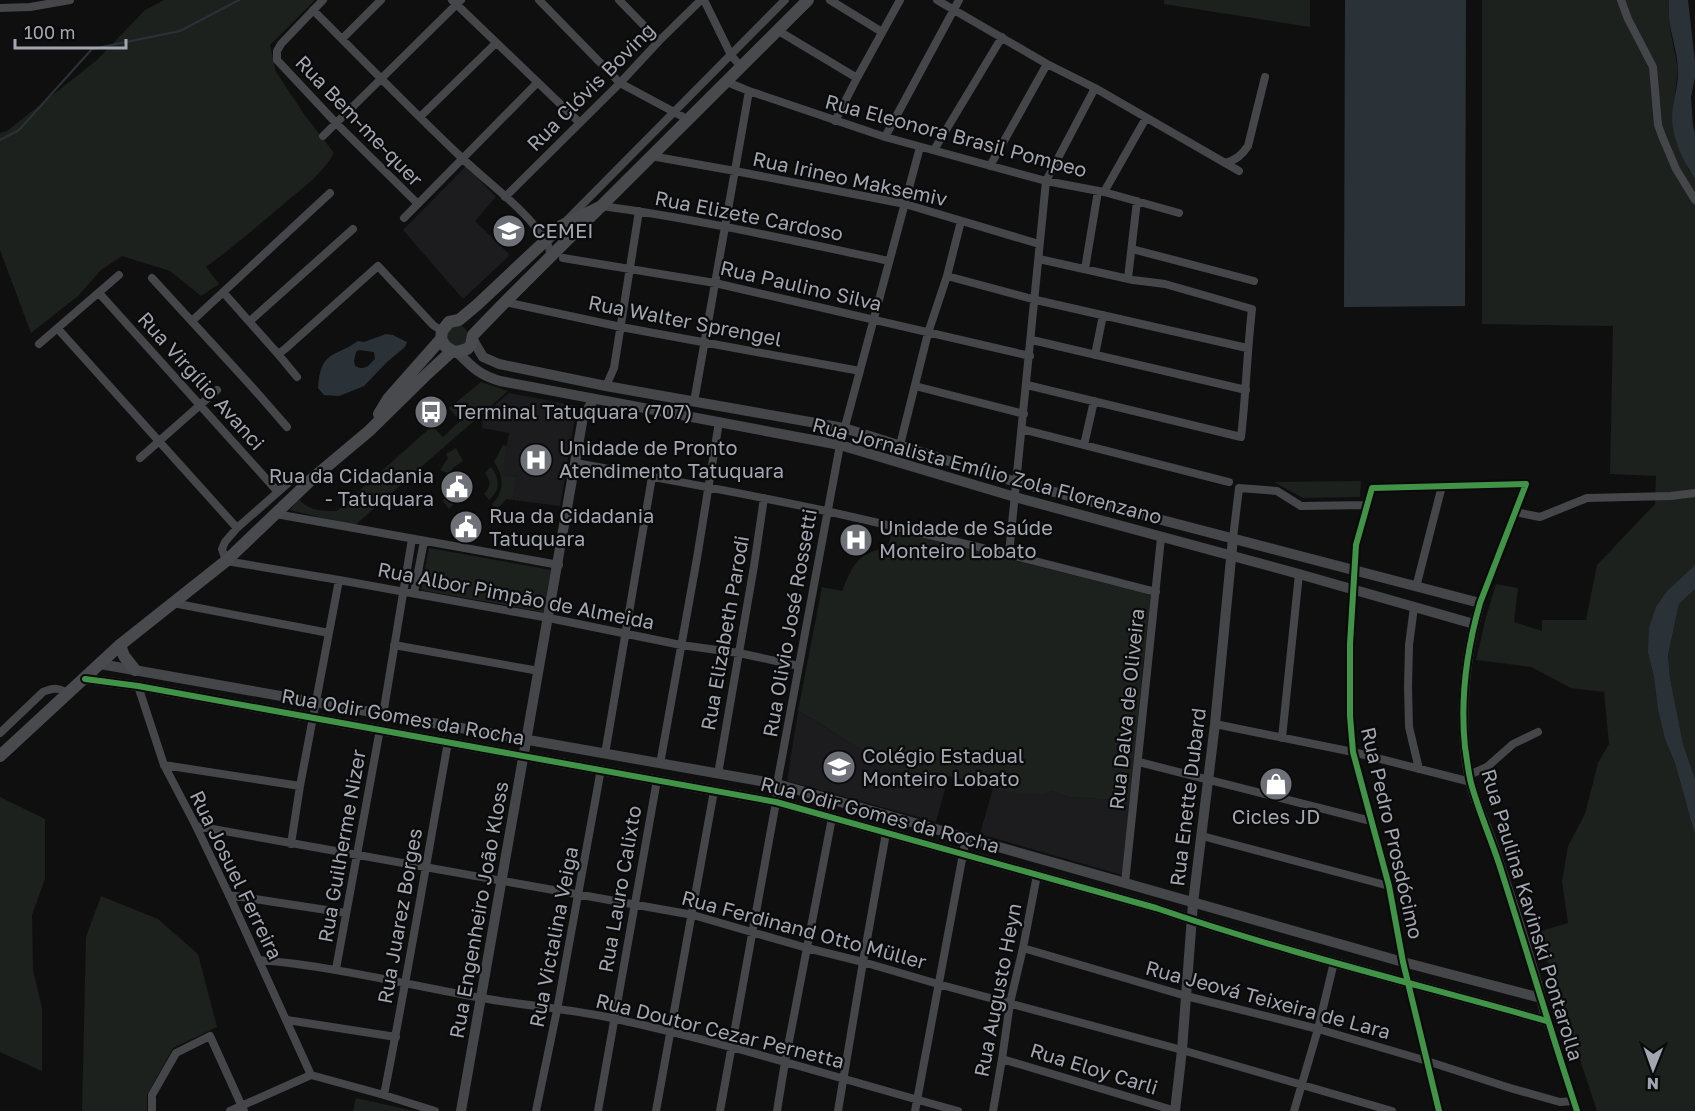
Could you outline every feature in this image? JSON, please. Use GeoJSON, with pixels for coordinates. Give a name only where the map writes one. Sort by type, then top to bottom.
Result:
{"type":"FeatureCollection","features":[{"type":"Feature","properties":{"kind":"main road"},"geometry":{"type":"LineString","coordinates":[[0,756],[120,645],[226,561],[427,374],[455,352],[467,349],[473,337],[505,302],[808,0]]}},
{"type":"Feature","properties":{"kind":"main road"},"geometry":{"type":"LineString","coordinates":[[369,430],[388,399],[442,335],[449,322],[459,320],[561,226],[602,206]]}},
{"type":"Feature","properties":{"kind":"main road"},"geometry":{"type":"LineString","coordinates":[[459,320],[469,325],[473,337]]}},
{"type":"Feature","properties":{"kind":"main road"},"geometry":{"type":"LineString","coordinates":[[442,335],[445,346],[455,352]]}},
{"type":"Feature","properties":{"kind":"main road"},"geometry":{"type":"LineString","coordinates":[[120,645],[124,656],[135,670]]}},
{"type":"Feature","properties":{"kind":"street"},"geometry":{"type":"LineString","coordinates":[[0,8],[30,7],[70,0]]}},
{"type":"Feature","properties":{"kind":"street"},"geometry":{"type":"LineString","coordinates":[[323,0],[313,10],[537,229],[551,253],[548,260]]}},
{"type":"Feature","properties":{"kind":"street"},"geometry":{"type":"LineString","coordinates":[[342,39],[381,0]]}},
{"type":"Feature","properties":{"kind":"street"},"geometry":{"type":"LineString","coordinates":[[539,0],[620,83],[687,119]]}},
{"type":"Feature","properties":{"kind":"street"},"geometry":{"type":"LineString","coordinates":[[619,0],[659,41]]}},
{"type":"Feature","properties":{"kind":"street"},"geometry":{"type":"LineString","coordinates":[[703,0],[731,55],[741,67]]}},
{"type":"Feature","properties":{"kind":"street","name":"Rua Clóvis Boving"},"geometry":{"type":"LineString","coordinates":[[505,197],[659,41],[703,0]]}},
{"type":"Feature","properties":{"kind":"street"},"geometry":{"type":"LineString","coordinates":[[561,226],[785,0]]}},
{"type":"Feature","properties":{"kind":"street"},"geometry":{"type":"LineString","coordinates":[[830,0],[882,32]]}},
{"type":"Feature","properties":{"kind":"street"},"geometry":{"type":"LineString","coordinates":[[835,121],[900,0]]}},
{"type":"Feature","properties":{"kind":"street"},"geometry":{"type":"LineString","coordinates":[[937,0],[1239,171]]}},
{"type":"Feature","properties":{"kind":"street"},"geometry":{"type":"LineString","coordinates":[[885,137],[959,0]]}},
{"type":"Feature","properties":{"kind":"street"},"geometry":{"type":"LineString","coordinates":[[1621,0],[1628,19],[1653,67],[1658,125],[1662,136],[1676,169],[1695,200]]}},
{"type":"Feature","properties":{"kind":"street"},"geometry":{"type":"LineString","coordinates":[[323,136],[457,2],[579,123]]}},
{"type":"Feature","properties":{"kind":"street","name":"Rua Bem-me-quer"},"geometry":{"type":"LineString","coordinates":[[313,10],[281,44],[277,51],[277,60],[336,123],[418,204]]}},
{"type":"Feature","properties":{"kind":"street"},"geometry":{"type":"LineString","coordinates":[[777,30],[857,78]]}},
{"type":"Feature","properties":{"kind":"street"},"geometry":{"type":"LineString","coordinates":[[934,150],[1002,36]]}},
{"type":"Feature","properties":{"kind":"street"},"geometry":{"type":"LineString","coordinates":[[420,117],[496,43]]}},
{"type":"Feature","properties":{"kind":"street"},"geometry":{"type":"LineString","coordinates":[[990,166],[1047,64]]}},
{"type":"Feature","properties":{"kind":"street"},"geometry":{"type":"LineString","coordinates":[[1225,163],[1234,161],[1248,146],[1265,77]]}},
{"type":"Feature","properties":{"kind":"street","name":"Rua Eleonora Brasil Pompeo"},"geometry":{"type":"LineString","coordinates":[[727,82],[885,137],[1046,181],[1101,192],[1179,213]]}},
{"type":"Feature","properties":{"kind":"street"},"geometry":{"type":"LineString","coordinates":[[404,218],[537,83]]}},
{"type":"Feature","properties":{"kind":"street"},"geometry":{"type":"LineString","coordinates":[[1009,554],[1046,181],[1095,88]]}},
{"type":"Feature","properties":{"kind":"street"},"geometry":{"type":"LineString","coordinates":[[694,402],[749,91]]}},
{"type":"Feature","properties":{"kind":"street"},"geometry":{"type":"LineString","coordinates":[[1085,269],[1101,192],[1146,118]]}},
{"type":"Feature","properties":{"kind":"street","name":"Rua Olivio José Rossetti"},"geometry":{"type":"LineString","coordinates":[[720,1111],[776,802],[777,784],[840,445],[920,147]]}},
{"type":"Feature","properties":{"kind":"street","name":"Rua Irineo Maksemiv"},"geometry":{"type":"LineString","coordinates":[[651,156],[905,204],[1040,244]]}},
{"type":"Feature","properties":{"kind":"street"},"geometry":{"type":"LineString","coordinates":[[192,321],[330,193]]}},
{"type":"Feature","properties":{"kind":"street"},"geometry":{"type":"LineString","coordinates":[[1128,278],[1137,201]]}},
{"type":"Feature","properties":{"kind":"street","name":"Rua Elizete Cardoso"},"geometry":{"type":"LineString","coordinates":[[602,206],[725,226],[890,261]]}},
{"type":"Feature","properties":{"kind":"street"},"geometry":{"type":"LineString","coordinates":[[606,386],[614,368],[639,211]]}},
{"type":"Feature","properties":{"kind":"street"},"geometry":{"type":"LineString","coordinates":[[900,445],[928,333],[947,276],[961,221]]}},
{"type":"Feature","properties":{"kind":"street"},"geometry":{"type":"LineString","coordinates":[[250,321],[353,228]]}},
{"type":"Feature","properties":{"kind":"street"},"geometry":{"type":"LineString","coordinates":[[1132,249],[1254,281]]}},
{"type":"Feature","properties":{"kind":"street","name":"Rua Paulino Silva"},"geometry":{"type":"LineString","coordinates":[[563,258],[715,283],[1030,356]]}},
{"type":"Feature","properties":{"kind":"street"},"geometry":{"type":"LineString","coordinates":[[1027,385],[1241,437],[1252,309],[1165,284],[1039,259]]}},
{"type":"Feature","properties":{"kind":"street"},"geometry":{"type":"LineString","coordinates":[[278,354],[378,266],[442,335]]}},
{"type":"Feature","properties":{"kind":"street"},"geometry":{"type":"LineString","coordinates":[[39,344],[119,275]]}},
{"type":"Feature","properties":{"kind":"street"},"geometry":{"type":"LineString","coordinates":[[947,276],[1036,300],[1247,348]]}},
{"type":"Feature","properties":{"kind":"street"},"geometry":{"type":"LineString","coordinates":[[152,278],[287,427]]}},
{"type":"Feature","properties":{"kind":"street","name":"Rua Virgílio Avanci"},"geometry":{"type":"LineString","coordinates":[[99,292],[278,492]]}},
{"type":"Feature","properties":{"kind":"street"},"geometry":{"type":"LineString","coordinates":[[223,292],[297,377]]}},
{"type":"Feature","properties":{"kind":"street","name":"Rua Walter Sprengel"},"geometry":{"type":"LineString","coordinates":[[505,302],[621,327],[860,371]]}},
{"type":"Feature","properties":{"kind":"street"},"geometry":{"type":"LineString","coordinates":[[1095,355],[1103,315]]}},
{"type":"Feature","properties":{"kind":"street"},"geometry":{"type":"LineString","coordinates":[[58,329],[237,528]]}},
{"type":"Feature","properties":{"kind":"street","name":"Rua Jornalista Emílio Zola Florenzano"},"geometry":{"type":"LineString","coordinates":[[473,337],[483,357],[499,364],[648,394],[844,428],[1016,482],[1480,603]]}},
{"type":"Feature","properties":{"kind":"street"},"geometry":{"type":"LineString","coordinates":[[1032,340],[1246,390]]}},
{"type":"Feature","properties":{"kind":"street","name":"Rua Jornalista Emílio Zola Florenzano"},"geometry":{"type":"LineString","coordinates":[[455,352],[485,377],[840,445],[1015,497],[1474,624]]}},
{"type":"Feature","properties":{"kind":"street"},"geometry":{"type":"LineString","coordinates":[[915,386],[1024,414]]}},
{"type":"Feature","properties":{"kind":"street"},"geometry":{"type":"LineString","coordinates":[[140,458],[217,390]]}},
{"type":"Feature","properties":{"kind":"street"},"geometry":{"type":"LineString","coordinates":[[646,409],[650,402],[648,394]]}},
{"type":"Feature","properties":{"kind":"street","name":"Rua Engenheiro João Kloss"},"geometry":{"type":"LineString","coordinates":[[462,1111],[584,417],[594,399]]}},
{"type":"Feature","properties":{"kind":"street"},"geometry":{"type":"LineString","coordinates":[[1084,445],[1094,401]]}},
{"type":"Feature","properties":{"kind":"street"},"geometry":{"type":"LineString","coordinates":[[660,764],[719,422]]}},
{"type":"Feature","properties":{"kind":"street"},"geometry":{"type":"LineString","coordinates":[[1022,429],[1228,482]]}},
{"type":"Feature","properties":{"kind":"street"},"geometry":{"type":"LineString","coordinates":[[576,463],[708,486],[827,511],[1156,592]]}},
{"type":"Feature","properties":{"kind":"street"},"geometry":{"type":"LineString","coordinates":[[226,561],[222,549],[225,542],[237,528],[295,477]]}},
{"type":"Feature","properties":{"kind":"street"},"geometry":{"type":"LineString","coordinates":[[605,754],[652,477]]}},
{"type":"Feature","properties":{"kind":"street","name":"Rua Paulina Kavinski Pontarolla"},"geometry":{"type":"LineString","coordinates":[[1442,486],[1526,484],[1474,624],[1466,672],[1465,746],[1470,779],[1494,846],[1577,1111]]}},
{"type":"Feature","properties":{"kind":"street"},"geometry":{"type":"LineString","coordinates":[[1416,586],[1442,486]]}},
{"type":"Feature","properties":{"kind":"street","name":"Rua Pedro Prosdócimo"},"geometry":{"type":"LineString","coordinates":[[1439,1111],[1403,962],[1389,886],[1353,752],[1350,716],[1350,656],[1356,545],[1372,488],[1442,486]]}},
{"type":"Feature","properties":{"kind":"street","name":"Rua Enette Dubard"},"geometry":{"type":"LineString","coordinates":[[1175,1111],[1193,903],[1209,780],[1239,488],[1277,491],[1301,506],[1367,505]]}},
{"type":"Feature","properties":{"kind":"street"},"geometry":{"type":"LineString","coordinates":[[1515,512],[1540,517],[1587,498],[1671,496],[1695,493]]}},
{"type":"Feature","properties":{"kind":"street","name":"Rua Elizabeth Parodi"},"geometry":{"type":"LineString","coordinates":[[718,774],[764,498]]}},
{"type":"Feature","properties":{"kind":"street"},"geometry":{"type":"LineString","coordinates":[[276,514],[559,565]]}},
{"type":"Feature","properties":{"kind":"street","name":"Rua Dalva de Oliveira"},"geometry":{"type":"LineString","coordinates":[[1125,883],[1161,538]]}},
{"type":"Feature","properties":{"kind":"street"},"geometry":{"type":"LineString","coordinates":[[382,715],[412,539]]}},
{"type":"Feature","properties":{"kind":"street"},"geometry":{"type":"LineString","coordinates":[[414,593],[424,541]]}},
{"type":"Feature","properties":{"kind":"street","name":"Rua Albor Pimpão de Almeida"},"geometry":{"type":"LineString","coordinates":[[226,561],[414,593],[799,666]]}},
{"type":"Feature","properties":{"kind":"street"},"geometry":{"type":"LineString","coordinates":[[1282,738],[1299,574]]}},
{"type":"Feature","properties":{"kind":"street"},"geometry":{"type":"LineString","coordinates":[[291,844],[339,580]]}},
{"type":"Feature","properties":{"kind":"street"},"geometry":{"type":"LineString","coordinates":[[173,603],[329,633]]}},
{"type":"Feature","properties":{"kind":"street"},"geometry":{"type":"LineString","coordinates":[[1414,607],[1409,645],[1408,697],[1409,727],[1419,769]]}},
{"type":"Feature","properties":{"kind":"street"},"geometry":{"type":"LineString","coordinates":[[394,645],[539,671]]}},
{"type":"Feature","properties":{"kind":"street","name":"Rua Odir Gomes da Rocha"},"geometry":{"type":"LineString","coordinates":[[100,664],[777,784],[1403,962],[1541,998]]}},
{"type":"Feature","properties":{"kind":"street","name":"Rua Odir Gomes da Rocha"},"geometry":{"type":"LineString","coordinates":[[85,678],[380,729],[776,802],[1156,908],[1334,962],[1547,1021]]}},
{"type":"Feature","properties":{"kind":"street","name":"Rua Josuel Ferreira"},"geometry":{"type":"LineString","coordinates":[[138,686],[164,765],[229,895],[311,1075]]}},
{"type":"Feature","properties":{"kind":"street"},"geometry":{"type":"LineString","coordinates":[[0,733],[43,692],[58,688],[68,694]]}},
{"type":"Feature","properties":{"kind":"street"},"geometry":{"type":"LineString","coordinates":[[1215,724],[1470,779],[1514,744],[1538,732]]}},
{"type":"Feature","properties":{"kind":"street","name":"Rua Guilherme Nizer"},"geometry":{"type":"LineString","coordinates":[[336,969],[380,729]]}},
{"type":"Feature","properties":{"kind":"street","name":"Rua Juarez Borges"},"geometry":{"type":"LineString","coordinates":[[384,1095],[448,742]]}},
{"type":"Feature","properties":{"kind":"street"},"geometry":{"type":"LineString","coordinates":[[1139,762],[1371,821]]}},
{"type":"Feature","properties":{"kind":"street"},"geometry":{"type":"LineString","coordinates":[[164,765],[300,786]]}},
{"type":"Feature","properties":{"kind":"street","name":"Rua Victalina Veiga"},"geometry":{"type":"LineString","coordinates":[[536,1111],[601,769]]}},
{"type":"Feature","properties":{"kind":"street","name":"Rua Lauro Calixto"},"geometry":{"type":"LineString","coordinates":[[598,1111],[657,780]]}},
{"type":"Feature","properties":{"kind":"street"},"geometry":{"type":"LineString","coordinates":[[656,1111],[714,791]]}},
{"type":"Feature","properties":{"kind":"street"},"geometry":{"type":"LineString","coordinates":[[777,1111],[784,1062],[832,818]]}},
{"type":"Feature","properties":{"kind":"street","name":"Rua Ferdinand Otto Müller"},"geometry":{"type":"LineString","coordinates":[[196,826],[691,914],[807,948],[1182,1050],[1392,1111]]}},
{"type":"Feature","properties":{"kind":"street"},"geometry":{"type":"LineString","coordinates":[[838,1111],[886,833]]}},
{"type":"Feature","properties":{"kind":"street"},"geometry":{"type":"LineString","coordinates":[[1202,836],[1389,886]]}},
{"type":"Feature","properties":{"kind":"street"},"geometry":{"type":"LineString","coordinates":[[915,1111],[966,838]]}},
{"type":"Feature","properties":{"kind":"street","name":"Rua Augusto Heyn"},"geometry":{"type":"LineString","coordinates":[[993,1111],[1010,1003],[1036,875]]}},
{"type":"Feature","properties":{"kind":"street"},"geometry":{"type":"LineString","coordinates":[[229,895],[346,913]]}},
{"type":"Feature","properties":{"kind":"street","name":"Rua Jeová Teixeira de Lara"},"geometry":{"type":"LineString","coordinates":[[1023,948],[1186,996],[1318,1029],[1560,1102],[1574,1101]]}},
{"type":"Feature","properties":{"kind":"street","name":"Rua Doutor Cezar Pernetta"},"geometry":{"type":"LineString","coordinates":[[258,960],[301,963],[481,998],[615,1019],[731,1047],[958,1111]]}},
{"type":"Feature","properties":{"kind":"street"},"geometry":{"type":"LineString","coordinates":[[1294,1111],[1318,1029],[1334,962]]}},
{"type":"Feature","properties":{"kind":"street"},"geometry":{"type":"LineString","coordinates":[[287,1020],[396,1036]]}},
{"type":"Feature","properties":{"kind":"street"},"geometry":{"type":"LineString","coordinates":[[152,1111],[152,1095],[176,1053],[210,1036],[243,1108]]}},
{"type":"Feature","properties":{"kind":"street","name":"Rua Eloy Carli"},"geometry":{"type":"LineString","coordinates":[[1002,1059],[1175,1111]]}},
{"type":"Feature","properties":{"kind":"street"},"geometry":{"type":"LineString","coordinates":[[230,1111],[243,1108],[311,1075],[435,1111]]}},
{"type":"Feature","properties":{"kind":"shaded area"},"geometry":{"type":"Polygon","coordinates":[[[164,0],[315,0],[270,45],[276,72],[334,153],[306,186],[206,267],[219,284],[201,296],[170,271],[122,256],[101,270],[78,296],[31,333],[0,250],[0,133],[7,131],[97,60],[145,10],[164,0]]]}},
{"type":"Feature","properties":{"kind":"shaded area"},"geometry":{"type":"Polygon","coordinates":[[[1164,0],[1310,0],[1310,27],[1164,4],[1164,0]]]}},
{"type":"Feature","properties":{"kind":"shaded area"},"geometry":{"type":"Polygon","coordinates":[[[1345,0],[1466,0],[1465,306],[1344,307],[1345,0]]]}},
{"type":"Feature","properties":{"kind":"shaded area"},"geometry":{"type":"Polygon","coordinates":[[[1482,0],[1669,0],[1671,34],[1678,69],[1672,119],[1688,169],[1695,179],[1695,565],[1667,591],[1648,653],[1665,739],[1675,763],[1695,835],[1695,1111],[1597,1111],[1538,932],[1568,923],[1562,881],[1568,846],[1585,814],[1598,763],[1609,744],[1604,692],[1571,688],[1531,667],[1476,660],[1496,584],[1518,588],[1514,622],[1542,631],[1542,620],[1586,620],[1597,565],[1655,504],[1656,476],[1610,474],[1613,326],[1482,324],[1482,0]]]}},
{"type":"Feature","properties":{"kind":"shaded area"},"geometry":{"type":"Polygon","coordinates":[[[1669,0],[1688,0],[1695,62],[1691,97],[1695,133],[1695,179],[1674,135],[1672,113],[1678,69],[1669,17],[1669,0]]]}},
{"type":"Feature","properties":{"kind":"shaded area"},"geometry":{"type":"Polygon","coordinates":[[[466,166],[496,197],[475,221],[510,255],[463,299],[403,230],[466,166]]]}},
{"type":"Feature","properties":{"kind":"shaded area"},"geometry":{"type":"Polygon","coordinates":[[[457,325],[467,332],[468,336],[461,346],[457,347],[447,340],[446,336],[453,326],[457,325]]]}},
{"type":"Feature","properties":{"kind":"shaded area"},"geometry":{"type":"Polygon","coordinates":[[[386,334],[407,342],[405,347],[364,386],[339,396],[324,395],[318,388],[325,361],[358,341],[364,342],[386,334]],[[359,350],[356,352],[355,366],[364,368],[368,366],[375,359],[374,352],[359,350]]]}},
{"type":"Feature","properties":{"kind":"shaded area"},"geometry":{"type":"Polygon","coordinates":[[[481,382],[508,391],[354,526],[290,510],[299,499],[311,508],[337,511],[432,426],[443,437],[460,421],[449,408],[481,382]]]}},
{"type":"Feature","properties":{"kind":"shaded area","name":"Unidade de Pronto Atendimento Tatuquara"},"geometry":{"type":"Polygon","coordinates":[[[509,393],[577,406],[560,506],[513,500],[516,477],[501,475],[509,433],[482,428],[483,415],[509,393]]]}},
{"type":"Feature","properties":{"kind":"shaded area"},"geometry":{"type":"Polygon","coordinates":[[[503,445],[507,446],[502,475],[516,477],[513,500],[506,499],[497,510],[492,504],[499,494],[502,483],[494,462],[503,445]]]}},
{"type":"Feature","properties":{"kind":"shaded area"},"geometry":{"type":"Polygon","coordinates":[[[456,448],[463,461],[449,474],[440,470],[448,458],[446,454],[456,448]]]}},
{"type":"Feature","properties":{"kind":"shaded area"},"geometry":{"type":"Polygon","coordinates":[[[491,467],[498,484],[496,492],[489,500],[484,494],[489,484],[485,473],[491,467]]]}},
{"type":"Feature","properties":{"kind":"shaded area"},"geometry":{"type":"Polygon","coordinates":[[[1361,481],[1360,497],[1303,498],[1274,482],[1361,481]]]}},
{"type":"Feature","properties":{"kind":"shaded area"},"geometry":{"type":"Polygon","coordinates":[[[446,482],[459,483],[464,493],[449,509],[442,500],[450,496],[446,482]]]}},
{"type":"Feature","properties":{"kind":"shaded area"},"geometry":{"type":"Polygon","coordinates":[[[892,530],[1156,596],[1143,663],[1131,801],[1069,797],[1051,791],[1041,794],[1015,793],[949,776],[946,785],[893,770],[798,711],[822,587],[842,591],[858,561],[869,553],[888,547],[892,530]]]}},
{"type":"Feature","properties":{"kind":"shaded area"},"geometry":{"type":"Polygon","coordinates":[[[429,548],[551,570],[543,612],[421,590],[429,548]]]}},
{"type":"Feature","properties":{"kind":"shaded area"},"geometry":{"type":"Polygon","coordinates":[[[1695,565],[1695,589],[1679,604],[1668,655],[1670,678],[1683,744],[1695,779],[1695,835],[1675,763],[1665,739],[1648,653],[1649,628],[1656,607],[1667,591],[1695,565]]]}},
{"type":"Feature","properties":{"kind":"shaded area"},"geometry":{"type":"Polygon","coordinates":[[[1695,589],[1695,779],[1683,744],[1670,678],[1668,655],[1679,604],[1695,589]]]}},
{"type":"Feature","properties":{"kind":"shaded area","name":"Colégio Estadual Monteiro Lobato"},"geometry":{"type":"Polygon","coordinates":[[[798,711],[893,770],[946,785],[936,822],[787,781],[798,711]]]}},
{"type":"Feature","properties":{"kind":"shaded area"},"geometry":{"type":"Polygon","coordinates":[[[993,788],[1027,794],[1051,791],[1069,797],[1131,801],[1122,875],[980,834],[993,788]]]}},
{"type":"Feature","properties":{"kind":"shaded area"},"geometry":{"type":"Polygon","coordinates":[[[0,797],[45,819],[45,879],[32,915],[33,970],[42,1008],[42,1071],[0,1052],[0,797]]]}},
{"type":"Feature","properties":{"kind":"shaded area"},"geometry":{"type":"Polygon","coordinates":[[[101,896],[158,919],[198,954],[217,1027],[173,1048],[147,1095],[147,1111],[82,1111],[86,937],[101,896]]]}},
{"type":"Feature","properties":{"kind":"shaded area"},"geometry":{"type":"Polygon","coordinates":[[[356,1098],[414,1111],[353,1111],[356,1098]]]}},
{"type":"Feature","properties":{"kind":"waterway"},"geometry":{"type":"LineString","coordinates":[[0,140],[19,130],[92,49],[180,31],[239,0]]}},
{"type":"Feature","properties":{"kind":"cycle path"},"geometry":{"type":"LineString","coordinates":[[1439,1111],[1403,962],[1389,886],[1353,752],[1350,716],[1350,644],[1356,545],[1372,488],[1526,484],[1475,620],[1464,692],[1465,747],[1474,794],[1498,862],[1577,1111]]}},
{"type":"Feature","properties":{"kind":"cycle path"},"geometry":{"type":"LineString","coordinates":[[85,679],[138,686],[776,802],[1156,908],[1301,953],[1547,1021]]}},
{"type":"Feature","properties":{"kind":"place","name":"CEMEI"},"geometry":{"type":"Point","coordinates":[509,231]}},
{"type":"Feature","properties":{"kind":"place","name":"Terminal Tatuquara (707)"},"geometry":{"type":"Point","coordinates":[431,412]}},
{"type":"Feature","properties":{"kind":"place","name":"Unidade de Pronto Atendimento Tatuquara"},"geometry":{"type":"Point","coordinates":[536,460]}},
{"type":"Feature","properties":{"kind":"place","name":"Rua da Cidadania - Tatuquara"},"geometry":{"type":"Point","coordinates":[457,487]}},
{"type":"Feature","properties":{"kind":"place","name":"Rua da Cidadania Tatuquara"},"geometry":{"type":"Point","coordinates":[466,527]}},
{"type":"Feature","properties":{"kind":"place","name":"Unidade de Saúde Monteiro Lobato"},"geometry":{"type":"Point","coordinates":[856,540]}},
{"type":"Feature","properties":{"kind":"place","name":"Colégio Estadual Monteiro Lobato"},"geometry":{"type":"Point","coordinates":[839,767]}},
{"type":"Feature","properties":{"kind":"place","name":"Cicles JD"},"geometry":{"type":"Point","coordinates":[1276,784]}}]}
